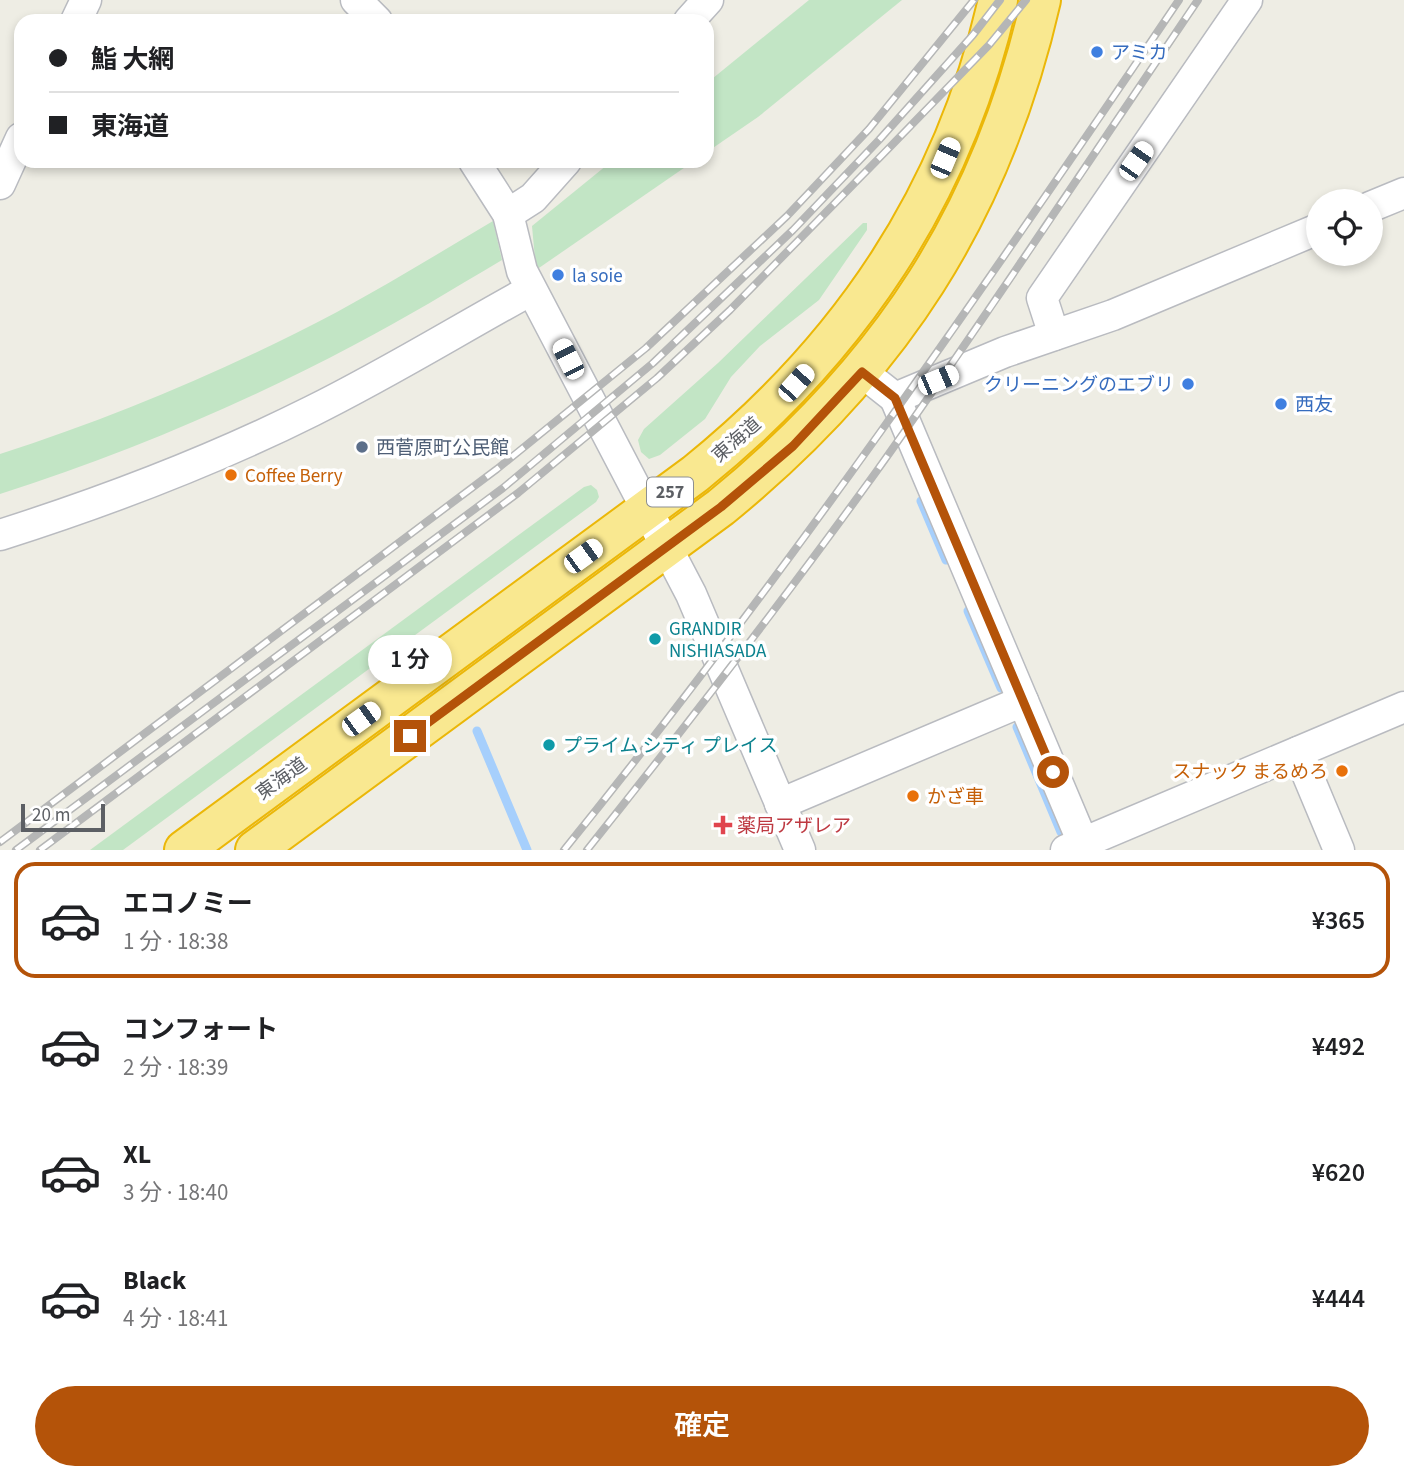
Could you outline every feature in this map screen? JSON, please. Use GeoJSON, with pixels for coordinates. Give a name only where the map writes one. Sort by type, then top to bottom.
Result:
{"type":"FeatureCollection","features":[{"type":"Feature","properties":{"kind":"highway","name":"東海道"},"geometry":{"type":"LineString","coordinates":[[184,850],[695,474],[764,415],[826,349],[880,277],[926,199],[950,148],[978,75],[998,0]]}},
{"type":"Feature","properties":{"kind":"highway","name":"257"},"geometry":{"type":"LineString","coordinates":[[255,850],[721,507],[775,461],[826,412],[862,372],[915,300],[974,197],[1018,87],[1041,0]]}},
{"type":"Feature","properties":{"kind":"street"},"geometry":{"type":"LineString","coordinates":[[356,0],[370,14]]}},
{"type":"Feature","properties":{"kind":"street"},"geometry":{"type":"LineString","coordinates":[[695,14],[708,0]]}},
{"type":"Feature","properties":{"kind":"street"},"geometry":{"type":"LineString","coordinates":[[1054,335],[1041,298],[1247,0]]}},
{"type":"Feature","properties":{"kind":"street"},"geometry":{"type":"LineString","coordinates":[[0,184],[12,142]]}},
{"type":"Feature","properties":{"kind":"street"},"geometry":{"type":"LineString","coordinates":[[478,168],[508,214],[522,271],[531,290],[691,594],[800,850]]}},
{"type":"Feature","properties":{"kind":"street"},"geometry":{"type":"LineString","coordinates":[[508,214],[533,198],[560,168]]}},
{"type":"Feature","properties":{"kind":"street"},"geometry":{"type":"LineString","coordinates":[[1383,201],[1404,192]]}},
{"type":"Feature","properties":{"kind":"street"},"geometry":{"type":"LineString","coordinates":[[895,398],[1005,352],[1113,315],[1306,234]]}},
{"type":"Feature","properties":{"kind":"street"},"geometry":{"type":"LineString","coordinates":[[0,536],[120,495],[248,442],[373,381],[531,290]]}},
{"type":"Feature","properties":{"kind":"street"},"geometry":{"type":"LineString","coordinates":[[862,372],[895,398],[1087,845],[1404,707]]}},
{"type":"Feature","properties":{"kind":"street"},"geometry":{"type":"LineString","coordinates":[[780,804],[1023,701]]}},
{"type":"Feature","properties":{"kind":"street"},"geometry":{"type":"LineString","coordinates":[[1298,752],[1339,850]]}},
{"type":"Feature","properties":{"kind":"green space"},"geometry":{"type":"Polygon","coordinates":[[[809,0],[902,0],[758,117],[714,147],[714,77],[809,0]]]}},
{"type":"Feature","properties":{"kind":"green space"},"geometry":{"type":"Polygon","coordinates":[[[603,168],[684,168],[536,270],[532,226],[603,168]]]}},
{"type":"Feature","properties":{"kind":"green space"},"geometry":{"type":"Polygon","coordinates":[[[493,221],[502,260],[391,325],[225,408],[136,446],[0,494],[0,454],[129,408],[255,353],[357,301],[493,221]]]}},
{"type":"Feature","properties":{"kind":"green space"},"geometry":{"type":"Polygon","coordinates":[[[863,223],[867,223],[867,230],[819,300],[760,346],[731,377],[705,419],[660,455],[649,459],[641,452],[638,440],[644,429],[718,363],[863,223]]]}},
{"type":"Feature","properties":{"kind":"green space"},"geometry":{"type":"Polygon","coordinates":[[[591,485],[597,490],[599,497],[596,502],[123,850],[90,850],[584,487],[591,485]]]}},
{"type":"Feature","properties":{"kind":"waterway"},"geometry":{"type":"LineString","coordinates":[[921,501],[946,560]]}},
{"type":"Feature","properties":{"kind":"waterway"},"geometry":{"type":"LineString","coordinates":[[968,611],[1001,688]]}},
{"type":"Feature","properties":{"kind":"waterway"},"geometry":{"type":"LineString","coordinates":[[1017,727],[1061,832]]}},
{"type":"Feature","properties":{"kind":"waterway"},"geometry":{"type":"LineString","coordinates":[[477,731],[527,850]]}},
{"type":"Feature","properties":{"kind":"railway"},"geometry":{"type":"LineString","coordinates":[[0,842],[497,469],[646,348],[787,216],[869,129],[974,0]]}},
{"type":"Feature","properties":{"kind":"railway"},"geometry":{"type":"LineString","coordinates":[[16,850],[503,488],[653,363],[793,230],[879,140],[973,35],[1000,0]]}},
{"type":"Feature","properties":{"kind":"railway"},"geometry":{"type":"LineString","coordinates":[[40,850],[518,493],[657,378],[730,310],[891,146],[989,45],[1026,0]]}},
{"type":"Feature","properties":{"kind":"railway"},"geometry":{"type":"LineString","coordinates":[[564,850],[646,747],[804,538],[956,325],[1179,0]]}},
{"type":"Feature","properties":{"kind":"railway"},"geometry":{"type":"LineString","coordinates":[[587,850],[734,663],[876,472],[1198,0]]}},
{"type":"Feature","properties":{"kind":"place","name":"アミカ"},"geometry":{"type":"Point","coordinates":[1097,52]}},
{"type":"Feature","properties":{"kind":"place","name":"la soie"},"geometry":{"type":"Point","coordinates":[558,275]}},
{"type":"Feature","properties":{"kind":"place","name":"クリーニングのエブリ"},"geometry":{"type":"Point","coordinates":[1188,384]}},
{"type":"Feature","properties":{"kind":"place","name":"西友"},"geometry":{"type":"Point","coordinates":[1281,404]}},
{"type":"Feature","properties":{"kind":"place","name":"西菅原町公民館"},"geometry":{"type":"Point","coordinates":[362,447]}},
{"type":"Feature","properties":{"kind":"place","name":"Coffee Berry"},"geometry":{"type":"Point","coordinates":[231,475]}},
{"type":"Feature","properties":{"kind":"place","name":"GRANDIR NISHIASADA"},"geometry":{"type":"Point","coordinates":[655,639]}},
{"type":"Feature","properties":{"kind":"place","name":"プライム シティ プレイス"},"geometry":{"type":"Point","coordinates":[549,745]}},
{"type":"Feature","properties":{"kind":"place","name":"スナック まるめろ"},"geometry":{"type":"Point","coordinates":[1342,771]}},
{"type":"Feature","properties":{"kind":"place","name":"かざ車"},"geometry":{"type":"Point","coordinates":[913,796]}},
{"type":"Feature","properties":{"kind":"place","name":"薬局アザレア"},"geometry":{"type":"Point","coordinates":[723,825]}},
{"type":"Feature","properties":{"kind":"route"},"geometry":{"type":"LineString","coordinates":[[410,736],[721,507],[793,446],[862,372],[895,398],[1053,772]]}}]}
